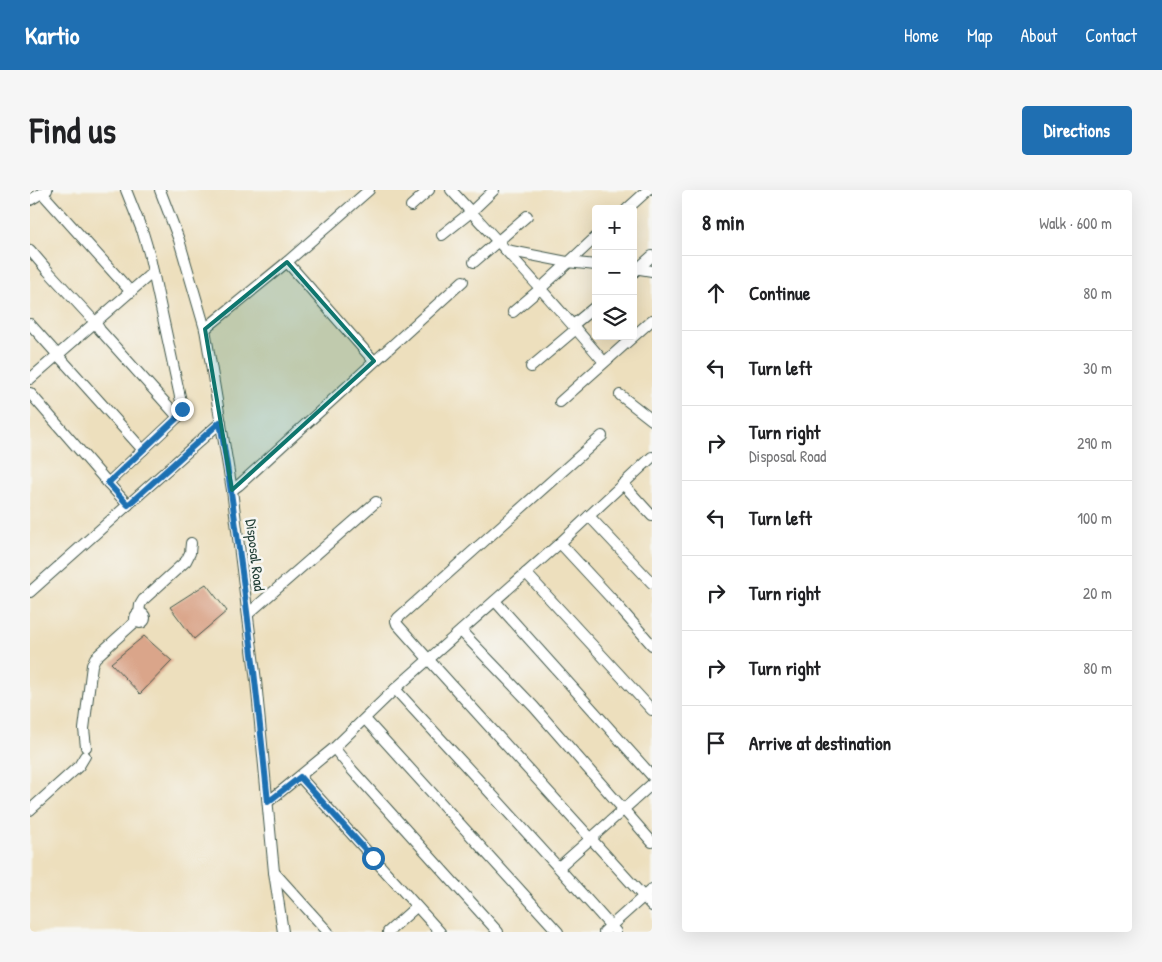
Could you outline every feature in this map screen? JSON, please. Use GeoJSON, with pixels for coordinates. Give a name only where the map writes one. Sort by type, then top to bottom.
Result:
{"type":"FeatureCollection","features":[{"type":"Feature","properties":{"kind":"street"},"geometry":{"type":"LineString","coordinates":[[108,483],[182,412],[153,272],[143,233],[126,190]]}},
{"type":"Feature","properties":{"kind":"street","name":"Disposal Road"},"geometry":{"type":"LineString","coordinates":[[160,190],[179,240],[205,329],[232,490],[256,681],[274,872],[284,932]]}},
{"type":"Feature","properties":{"kind":"street"},"geometry":{"type":"LineString","coordinates":[[205,329],[287,262],[369,190]]}},
{"type":"Feature","properties":{"kind":"street"},"geometry":{"type":"LineString","coordinates":[[411,206],[429,190]]}},
{"type":"Feature","properties":{"kind":"street"},"geometry":{"type":"LineString","coordinates":[[451,190],[604,362]]}},
{"type":"Feature","properties":{"kind":"street"},"geometry":{"type":"LineString","coordinates":[[442,235],[494,190]]}},
{"type":"Feature","properties":{"kind":"street"},"geometry":{"type":"LineString","coordinates":[[631,205],[648,190]]}},
{"type":"Feature","properties":{"kind":"street"},"geometry":{"type":"LineString","coordinates":[[30,200],[45,192],[131,292]]}},
{"type":"Feature","properties":{"kind":"street"},"geometry":{"type":"LineString","coordinates":[[474,262],[527,216]]}},
{"type":"Feature","properties":{"kind":"street"},"geometry":{"type":"LineString","coordinates":[[513,312],[592,240]]}},
{"type":"Feature","properties":{"kind":"street"},"geometry":{"type":"LineString","coordinates":[[30,250],[178,417]]}},
{"type":"Feature","properties":{"kind":"street"},"geometry":{"type":"LineString","coordinates":[[506,250],[567,262],[592,265]]}},
{"type":"Feature","properties":{"kind":"street"},"geometry":{"type":"LineString","coordinates":[[637,268],[652,256]]}},
{"type":"Feature","properties":{"kind":"street"},"geometry":{"type":"LineString","coordinates":[[287,262],[374,361]]}},
{"type":"Feature","properties":{"kind":"street"},"geometry":{"type":"LineString","coordinates":[[637,270],[652,271]]}},
{"type":"Feature","properties":{"kind":"street"},"geometry":{"type":"LineString","coordinates":[[30,379],[153,272]]}},
{"type":"Feature","properties":{"kind":"street"},"geometry":{"type":"LineString","coordinates":[[232,490],[463,281]]}},
{"type":"Feature","properties":{"kind":"street"},"geometry":{"type":"LineString","coordinates":[[531,367],[592,310]]}},
{"type":"Feature","properties":{"kind":"street"},"geometry":{"type":"LineString","coordinates":[[560,402],[652,320]]}},
{"type":"Feature","properties":{"kind":"street"},"geometry":{"type":"LineString","coordinates":[[30,324],[143,450]]}},
{"type":"Feature","properties":{"kind":"street"},"geometry":{"type":"LineString","coordinates":[[30,393],[128,505]]}},
{"type":"Feature","properties":{"kind":"street"},"geometry":{"type":"LineString","coordinates":[[620,395],[652,420]]}},
{"type":"Feature","properties":{"kind":"street"},"geometry":{"type":"LineString","coordinates":[[30,592],[220,422]]}},
{"type":"Feature","properties":{"kind":"street"},"geometry":{"type":"LineString","coordinates":[[602,436],[396,621],[429,660],[652,906]]}},
{"type":"Feature","properties":{"kind":"street"},"geometry":{"type":"LineString","coordinates":[[268,802],[334,748],[395,689],[560,543],[652,457]]}},
{"type":"Feature","properties":{"kind":"street"},"geometry":{"type":"LineString","coordinates":[[623,484],[652,516]]}},
{"type":"Feature","properties":{"kind":"street"},"geometry":{"type":"LineString","coordinates":[[248,614],[376,502]]}},
{"type":"Feature","properties":{"kind":"street"},"geometry":{"type":"LineString","coordinates":[[589,516],[652,583]]}},
{"type":"Feature","properties":{"kind":"street"},"geometry":{"type":"LineString","coordinates":[[30,810],[79,766],[86,752],[84,729],[92,665],[95,658],[137,617],[143,600],[186,561],[190,553],[191,543]]}},
{"type":"Feature","properties":{"kind":"street"},"geometry":{"type":"LineString","coordinates":[[560,543],[652,645]]}},
{"type":"Feature","properties":{"kind":"street"},"geometry":{"type":"LineString","coordinates":[[526,573],[652,710]]}},
{"type":"Feature","properties":{"kind":"street"},"geometry":{"type":"LineString","coordinates":[[495,600],[652,776]]}},
{"type":"Feature","properties":{"kind":"street"},"geometry":{"type":"LineString","coordinates":[[462,631],[534,707],[652,842]]}},
{"type":"Feature","properties":{"kind":"street"},"geometry":{"type":"LineString","coordinates":[[395,689],[559,867],[610,930],[652,889]]}},
{"type":"Feature","properties":{"kind":"street"},"geometry":{"type":"LineString","coordinates":[[365,719],[558,932]]}},
{"type":"Feature","properties":{"kind":"street"},"geometry":{"type":"LineString","coordinates":[[334,748],[498,932]]}},
{"type":"Feature","properties":{"kind":"street"},"geometry":{"type":"LineString","coordinates":[[300,777],[440,932]]}},
{"type":"Feature","properties":{"kind":"street"},"geometry":{"type":"LineString","coordinates":[[559,867],[652,784]]}},
{"type":"Feature","properties":{"kind":"street"},"geometry":{"type":"LineString","coordinates":[[274,872],[328,932]]}},
{"type":"Feature","properties":{"kind":"street"},"geometry":{"type":"LineString","coordinates":[[388,932],[416,907]]}},
{"type":"Feature","properties":{"kind":"highlighted area"},"geometry":{"type":"Polygon","coordinates":[[[287,262],[374,361],[232,490],[205,329],[287,262]]]}},
{"type":"Feature","properties":{"kind":"building"},"geometry":{"type":"Polygon","coordinates":[[[206,584],[227,611],[194,639],[170,607],[206,584]]]}},
{"type":"Feature","properties":{"kind":"building"},"geometry":{"type":"Polygon","coordinates":[[[144,636],[172,661],[140,694],[111,663],[144,636]]]}},
{"type":"Feature","properties":{"kind":"route"},"geometry":{"type":"LineString","coordinates":[[182,409],[178,417],[108,483],[128,505],[220,422],[232,490],[251,639],[268,802],[300,777],[373,858]]}}]}
